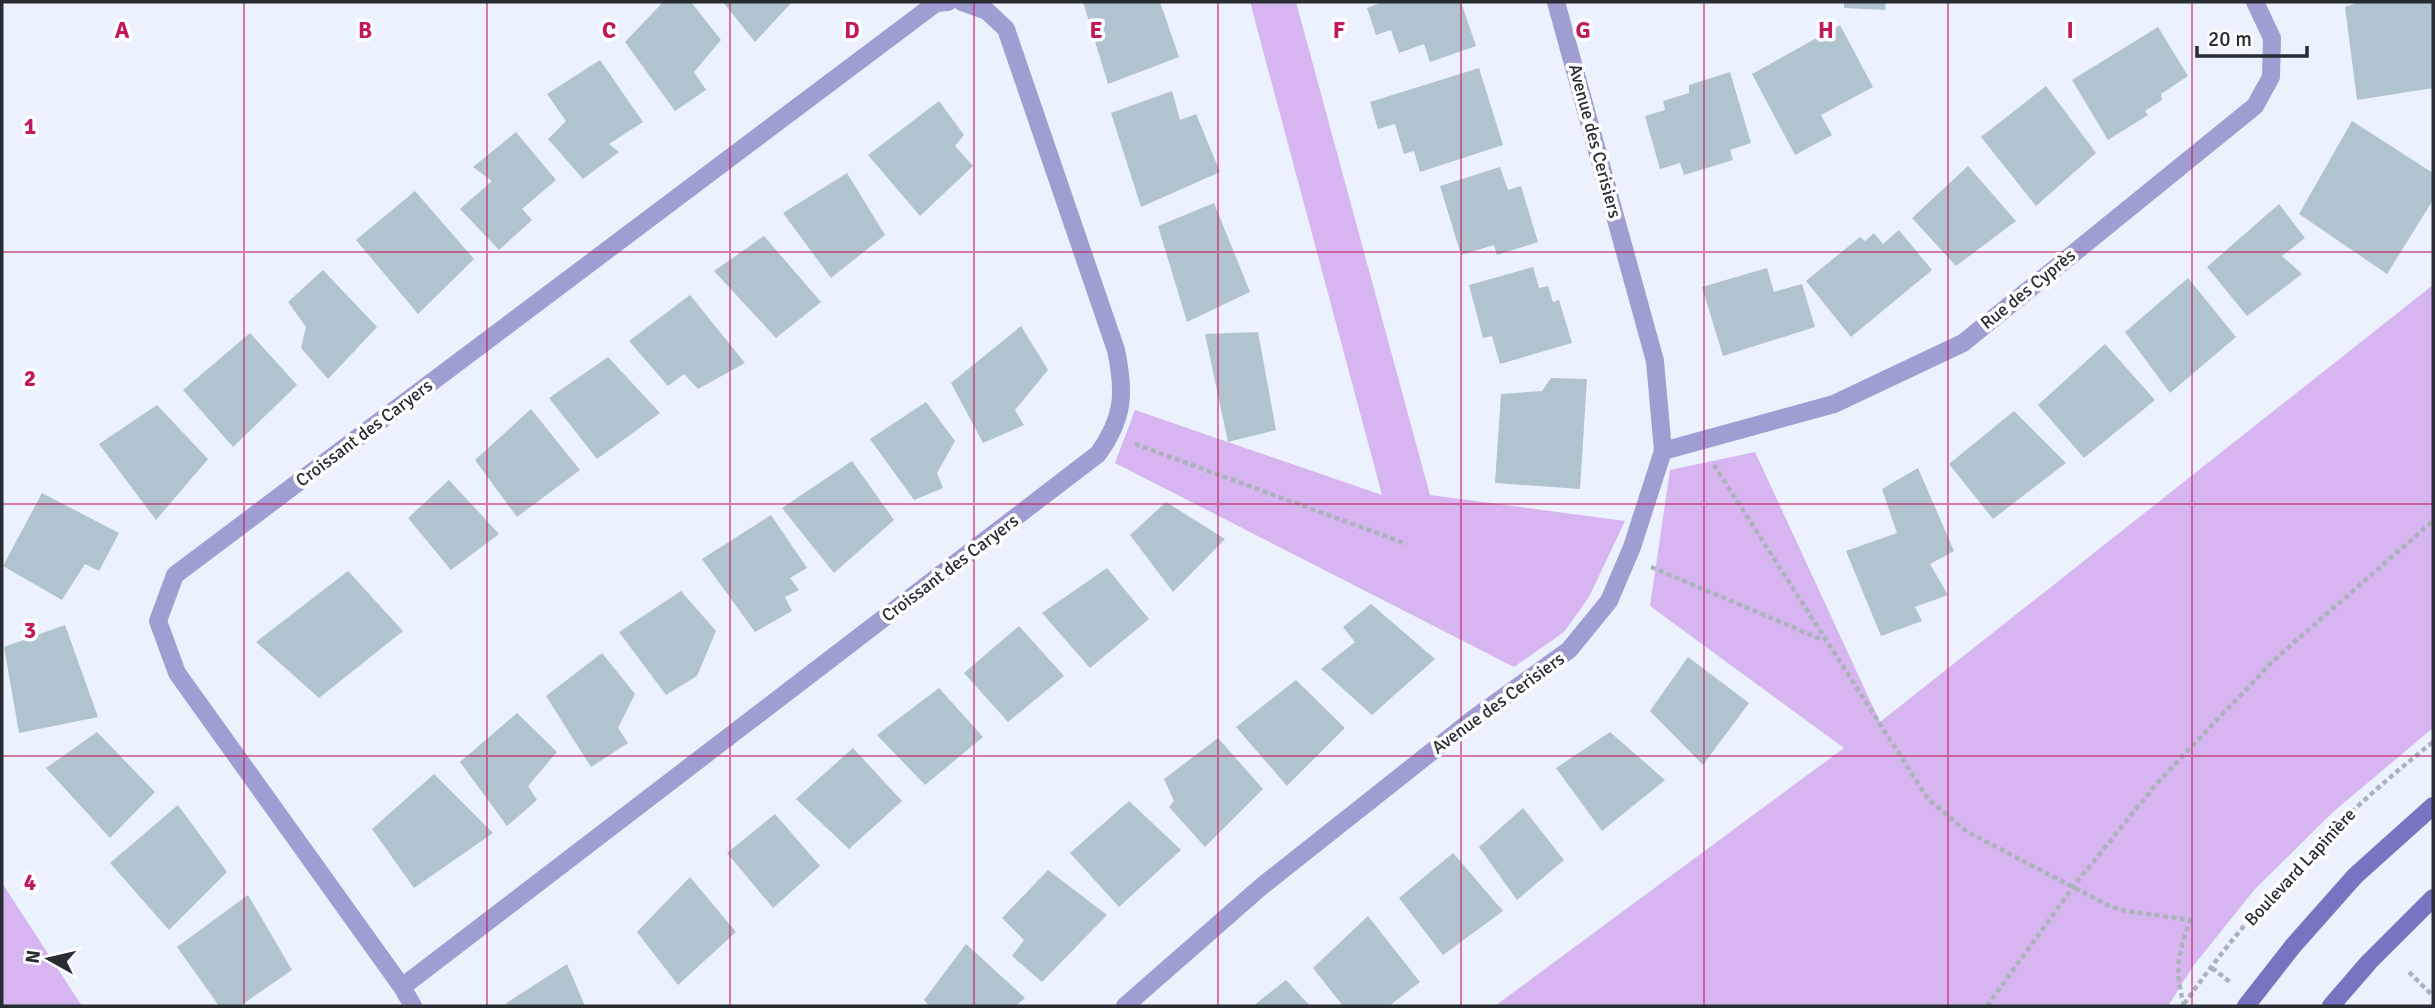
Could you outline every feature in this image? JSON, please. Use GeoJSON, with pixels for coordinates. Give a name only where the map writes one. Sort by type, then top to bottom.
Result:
{"type":"FeatureCollection","features":[{"type":"Feature","properties":{"kind":"main road"},"geometry":{"type":"LineString","coordinates":[[2246,1006],[2293,946],[2347,885],[2433,806]]}},
{"type":"Feature","properties":{"kind":"main road"},"geometry":{"type":"LineString","coordinates":[[2331,1006],[2369,962],[2433,898]]}},
{"type":"Feature","properties":{"kind":"street","name":"Croissant des Caryers"},"geometry":{"type":"LineString","coordinates":[[413,1006],[177,673],[158,621],[176,575],[936,3],[948,2]]}},
{"type":"Feature","properties":{"kind":"street","name":"Croissant des Caryers"},"geometry":{"type":"LineString","coordinates":[[402,987],[1098,454],[1112,435],[1120,408],[1122,380],[1116,350],[1006,29],[987,10],[962,2]]}},
{"type":"Feature","properties":{"kind":"street","name":"Rue des Cyprès"},"geometry":{"type":"LineString","coordinates":[[1663,450],[1834,404],[1963,342],[2255,106],[2271,77],[2272,38],[2255,2]]}},
{"type":"Feature","properties":{"kind":"street","name":"Avenue des Cerisiers"},"geometry":{"type":"LineString","coordinates":[[1125,1006],[1262,886],[1473,719],[1569,650],[1609,601],[1628,557],[1663,450],[1655,361],[1560,3]]}},
{"type":"Feature","properties":{"kind":"path"},"geometry":{"type":"LineString","coordinates":[[1112,435],[1407,544]]}},
{"type":"Feature","properties":{"kind":"path"},"geometry":{"type":"LineString","coordinates":[[1698,441],[1928,799],[1966,831],[2109,906],[2190,920],[2178,957],[2177,970],[2183,1005]]}},
{"type":"Feature","properties":{"kind":"path"},"geometry":{"type":"LineString","coordinates":[[1987,1006],[2073,887],[2158,782],[2274,660],[2433,521]]}},
{"type":"Feature","properties":{"kind":"path"},"geometry":{"type":"LineString","coordinates":[[1628,557],[1825,641]]}},
{"type":"Feature","properties":{"kind":"path","name":"Boulevard Lapinière"},"geometry":{"type":"LineString","coordinates":[[2183,1005],[2261,906],[2316,844],[2386,780],[2433,742]]}},
{"type":"Feature","properties":{"kind":"path"},"geometry":{"type":"LineString","coordinates":[[2409,972],[2433,996]]}},
{"type":"Feature","properties":{"kind":"shaded area"},"geometry":{"type":"Polygon","coordinates":[[[1250,2],[1296,2],[1430,495],[1625,521],[1589,597],[1564,632],[1514,667],[1115,463],[1135,410],[1382,495],[1250,2]]]}},
{"type":"Feature","properties":{"kind":"shaded area"},"geometry":{"type":"Polygon","coordinates":[[[2433,285],[2433,728],[2333,812],[2255,889],[2194,965],[2168,1006],[1495,1006],[1844,748],[1650,606],[1670,470],[1755,452],[1880,722],[2433,285]]]}},
{"type":"Feature","properties":{"kind":"shaded area"},"geometry":{"type":"Polygon","coordinates":[[[2,883],[82,1006],[2,1006],[2,883]]]}},
{"type":"Feature","properties":{"kind":"building"},"geometry":{"type":"Polygon","coordinates":[[[663,2],[691,2],[721,40],[694,72],[706,90],[675,111],[625,42],[663,2]]]}},
{"type":"Feature","properties":{"kind":"building"},"geometry":{"type":"Polygon","coordinates":[[[723,2],[792,2],[755,42],[723,2]]]}},
{"type":"Feature","properties":{"kind":"building"},"geometry":{"type":"Polygon","coordinates":[[[1083,2],[1160,2],[1179,57],[1108,84],[1083,2]]]}},
{"type":"Feature","properties":{"kind":"building"},"geometry":{"type":"Polygon","coordinates":[[[1383,2],[1461,2],[1476,46],[1430,62],[1424,44],[1399,53],[1391,30],[1376,35],[1367,8],[1383,2]]]}},
{"type":"Feature","properties":{"kind":"building"},"geometry":{"type":"Polygon","coordinates":[[[1844,2],[1886,2],[1885,10],[1844,8],[1844,2]]]}},
{"type":"Feature","properties":{"kind":"building"},"geometry":{"type":"Polygon","coordinates":[[[2360,2],[2433,2],[2433,88],[2357,100],[2345,7],[2360,2]]]}},
{"type":"Feature","properties":{"kind":"building"},"geometry":{"type":"Polygon","coordinates":[[[1840,25],[1873,87],[1821,115],[1832,135],[1795,155],[1752,74],[1840,25]]]}},
{"type":"Feature","properties":{"kind":"building"},"geometry":{"type":"Polygon","coordinates":[[[2158,27],[2188,76],[2161,94],[2162,100],[2145,111],[2148,115],[2108,140],[2072,80],[2158,27]]]}},
{"type":"Feature","properties":{"kind":"building"},"geometry":{"type":"Polygon","coordinates":[[[600,60],[643,122],[609,144],[619,152],[583,179],[548,139],[566,121],[547,94],[600,60]]]}},
{"type":"Feature","properties":{"kind":"building"},"geometry":{"type":"Polygon","coordinates":[[[1479,68],[1503,145],[1420,172],[1414,151],[1404,154],[1395,124],[1378,129],[1370,102],[1479,68]]]}},
{"type":"Feature","properties":{"kind":"building"},"geometry":{"type":"Polygon","coordinates":[[[1730,72],[1751,143],[1730,150],[1733,160],[1684,175],[1680,163],[1660,169],[1645,116],[1665,110],[1663,101],[1689,93],[1689,85],[1730,72]]]}},
{"type":"Feature","properties":{"kind":"building"},"geometry":{"type":"Polygon","coordinates":[[[2046,86],[2096,153],[2036,206],[1981,137],[2046,86]]]}},
{"type":"Feature","properties":{"kind":"building"},"geometry":{"type":"Polygon","coordinates":[[[1172,91],[1180,120],[1196,114],[1220,172],[1141,207],[1111,113],[1172,91]]]}},
{"type":"Feature","properties":{"kind":"building"},"geometry":{"type":"Polygon","coordinates":[[[939,101],[964,135],[955,146],[973,166],[920,216],[868,155],[939,101]]]}},
{"type":"Feature","properties":{"kind":"building"},"geometry":{"type":"Polygon","coordinates":[[[2352,121],[2433,173],[2433,200],[2387,274],[2299,214],[2352,121]]]}},
{"type":"Feature","properties":{"kind":"building"},"geometry":{"type":"Polygon","coordinates":[[[516,132],[556,180],[522,209],[532,220],[499,250],[460,209],[492,181],[473,167],[516,132]]]}},
{"type":"Feature","properties":{"kind":"building"},"geometry":{"type":"Polygon","coordinates":[[[1968,166],[2016,221],[1956,266],[1912,218],[1968,166]]]}},
{"type":"Feature","properties":{"kind":"building"},"geometry":{"type":"Polygon","coordinates":[[[1500,167],[1508,190],[1521,186],[1538,242],[1497,255],[1494,245],[1461,255],[1440,186],[1500,167]]]}},
{"type":"Feature","properties":{"kind":"building"},"geometry":{"type":"Polygon","coordinates":[[[847,173],[885,235],[831,278],[783,213],[847,173]]]}},
{"type":"Feature","properties":{"kind":"building"},"geometry":{"type":"Polygon","coordinates":[[[415,191],[474,259],[418,314],[356,240],[415,191]]]}},
{"type":"Feature","properties":{"kind":"building"},"geometry":{"type":"Polygon","coordinates":[[[1214,203],[1250,292],[1187,322],[1158,226],[1214,203]]]}},
{"type":"Feature","properties":{"kind":"building"},"geometry":{"type":"Polygon","coordinates":[[[2279,204],[2305,238],[2282,256],[2302,274],[2247,316],[2207,267],[2279,204]]]}},
{"type":"Feature","properties":{"kind":"building"},"geometry":{"type":"Polygon","coordinates":[[[1899,230],[1932,270],[1851,337],[1806,281],[1860,237],[1865,241],[1874,233],[1883,244],[1899,230]]]}},
{"type":"Feature","properties":{"kind":"building"},"geometry":{"type":"Polygon","coordinates":[[[764,236],[821,302],[776,338],[714,271],[764,236]]]}},
{"type":"Feature","properties":{"kind":"building"},"geometry":{"type":"Polygon","coordinates":[[[1533,267],[1539,288],[1548,286],[1553,302],[1559,300],[1572,343],[1500,364],[1492,336],[1483,338],[1469,285],[1533,267]]]}},
{"type":"Feature","properties":{"kind":"building"},"geometry":{"type":"Polygon","coordinates":[[[1767,268],[1774,292],[1802,284],[1815,327],[1723,356],[1702,287],[1767,268]]]}},
{"type":"Feature","properties":{"kind":"building"},"geometry":{"type":"Polygon","coordinates":[[[323,270],[377,327],[328,379],[301,348],[306,327],[288,302],[323,270]]]}},
{"type":"Feature","properties":{"kind":"building"},"geometry":{"type":"Polygon","coordinates":[[[2188,278],[2236,337],[2170,393],[2125,332],[2188,278]]]}},
{"type":"Feature","properties":{"kind":"building"},"geometry":{"type":"Polygon","coordinates":[[[690,295],[745,363],[698,389],[684,374],[668,386],[629,341],[690,295]]]}},
{"type":"Feature","properties":{"kind":"building"},"geometry":{"type":"Polygon","coordinates":[[[1021,326],[1048,370],[1015,410],[1024,425],[983,443],[951,383],[1021,326]]]}},
{"type":"Feature","properties":{"kind":"building"},"geometry":{"type":"Polygon","coordinates":[[[1258,332],[1276,430],[1228,442],[1205,334],[1258,332]]]}},
{"type":"Feature","properties":{"kind":"building"},"geometry":{"type":"Polygon","coordinates":[[[250,333],[297,385],[233,447],[183,390],[250,333]]]}},
{"type":"Feature","properties":{"kind":"building"},"geometry":{"type":"Polygon","coordinates":[[[2105,344],[2155,400],[2084,458],[2038,405],[2105,344]]]}},
{"type":"Feature","properties":{"kind":"building"},"geometry":{"type":"Polygon","coordinates":[[[608,357],[660,413],[597,459],[549,398],[608,357]]]}},
{"type":"Feature","properties":{"kind":"building"},"geometry":{"type":"Polygon","coordinates":[[[1551,378],[1587,379],[1580,489],[1495,483],[1501,394],[1542,391],[1551,378]]]}},
{"type":"Feature","properties":{"kind":"building"},"geometry":{"type":"Polygon","coordinates":[[[926,402],[955,441],[937,473],[943,488],[914,500],[870,439],[926,402]]]}},
{"type":"Feature","properties":{"kind":"building"},"geometry":{"type":"Polygon","coordinates":[[[157,405],[208,459],[156,520],[99,444],[157,405]]]}},
{"type":"Feature","properties":{"kind":"building"},"geometry":{"type":"Polygon","coordinates":[[[531,409],[580,470],[517,517],[475,460],[531,409]]]}},
{"type":"Feature","properties":{"kind":"building"},"geometry":{"type":"Polygon","coordinates":[[[2014,411],[2066,463],[1993,519],[1949,464],[2014,411]]]}},
{"type":"Feature","properties":{"kind":"building"},"geometry":{"type":"Polygon","coordinates":[[[852,461],[894,520],[834,573],[782,508],[852,461]]]}},
{"type":"Feature","properties":{"kind":"building"},"geometry":{"type":"Polygon","coordinates":[[[1918,468],[1954,551],[1930,564],[1948,595],[1915,607],[1922,621],[1881,636],[1846,551],[1897,533],[1882,489],[1918,468]]]}},
{"type":"Feature","properties":{"kind":"building"},"geometry":{"type":"Polygon","coordinates":[[[449,480],[499,534],[451,570],[408,518],[449,480]]]}},
{"type":"Feature","properties":{"kind":"building"},"geometry":{"type":"Polygon","coordinates":[[[42,493],[119,533],[99,571],[85,564],[62,600],[3,566],[42,493]]]}},
{"type":"Feature","properties":{"kind":"building"},"geometry":{"type":"Polygon","coordinates":[[[1166,502],[1225,539],[1173,592],[1130,535],[1166,502]]]}},
{"type":"Feature","properties":{"kind":"building"},"geometry":{"type":"Polygon","coordinates":[[[771,515],[807,568],[790,578],[799,590],[785,597],[792,611],[755,632],[702,559],[771,515]]]}},
{"type":"Feature","properties":{"kind":"building"},"geometry":{"type":"Polygon","coordinates":[[[1107,568],[1149,619],[1090,668],[1042,613],[1107,568]]]}},
{"type":"Feature","properties":{"kind":"building"},"geometry":{"type":"Polygon","coordinates":[[[348,571],[403,631],[319,698],[256,642],[348,571]]]}},
{"type":"Feature","properties":{"kind":"building"},"geometry":{"type":"Polygon","coordinates":[[[681,591],[716,631],[697,676],[666,695],[619,632],[681,591]]]}},
{"type":"Feature","properties":{"kind":"building"},"geometry":{"type":"Polygon","coordinates":[[[1371,604],[1435,659],[1372,715],[1321,669],[1355,642],[1343,627],[1371,604]]]}},
{"type":"Feature","properties":{"kind":"building"},"geometry":{"type":"Polygon","coordinates":[[[65,625],[98,717],[19,733],[4,647],[65,625]]]}},
{"type":"Feature","properties":{"kind":"building"},"geometry":{"type":"Polygon","coordinates":[[[1019,626],[1064,676],[1008,722],[964,673],[1019,626]]]}},
{"type":"Feature","properties":{"kind":"building"},"geometry":{"type":"Polygon","coordinates":[[[602,653],[635,694],[618,728],[628,743],[591,767],[546,696],[602,653]]]}},
{"type":"Feature","properties":{"kind":"building"},"geometry":{"type":"Polygon","coordinates":[[[1688,657],[1749,703],[1703,765],[1650,711],[1688,657]]]}},
{"type":"Feature","properties":{"kind":"building"},"geometry":{"type":"Polygon","coordinates":[[[1296,680],[1345,728],[1287,786],[1236,727],[1296,680]]]}},
{"type":"Feature","properties":{"kind":"building"},"geometry":{"type":"Polygon","coordinates":[[[939,688],[983,737],[925,785],[877,735],[939,688]]]}},
{"type":"Feature","properties":{"kind":"building"},"geometry":{"type":"Polygon","coordinates":[[[517,713],[557,752],[528,786],[537,800],[507,826],[460,762],[517,713]]]}},
{"type":"Feature","properties":{"kind":"building"},"geometry":{"type":"Polygon","coordinates":[[[97,732],[155,792],[110,838],[46,768],[97,732]]]}},
{"type":"Feature","properties":{"kind":"building"},"geometry":{"type":"Polygon","coordinates":[[[1610,732],[1665,780],[1602,831],[1556,768],[1610,732]]]}},
{"type":"Feature","properties":{"kind":"building"},"geometry":{"type":"Polygon","coordinates":[[[1218,738],[1263,789],[1205,847],[1169,807],[1174,801],[1164,779],[1218,738]]]}},
{"type":"Feature","properties":{"kind":"building"},"geometry":{"type":"Polygon","coordinates":[[[853,748],[902,801],[849,849],[796,799],[853,748]]]}},
{"type":"Feature","properties":{"kind":"building"},"geometry":{"type":"Polygon","coordinates":[[[434,774],[493,833],[414,888],[372,829],[434,774]]]}},
{"type":"Feature","properties":{"kind":"building"},"geometry":{"type":"Polygon","coordinates":[[[1129,801],[1181,850],[1119,907],[1070,853],[1129,801]]]}},
{"type":"Feature","properties":{"kind":"building"},"geometry":{"type":"Polygon","coordinates":[[[178,805],[227,872],[169,930],[110,863],[178,805]]]}},
{"type":"Feature","properties":{"kind":"building"},"geometry":{"type":"Polygon","coordinates":[[[1523,808],[1564,860],[1517,900],[1479,847],[1523,808]]]}},
{"type":"Feature","properties":{"kind":"building"},"geometry":{"type":"Polygon","coordinates":[[[775,814],[820,866],[773,908],[727,853],[775,814]]]}},
{"type":"Feature","properties":{"kind":"building"},"geometry":{"type":"Polygon","coordinates":[[[1453,853],[1503,911],[1443,955],[1399,898],[1453,853]]]}},
{"type":"Feature","properties":{"kind":"building"},"geometry":{"type":"Polygon","coordinates":[[[1048,870],[1107,915],[1042,982],[1012,956],[1024,940],[1002,918],[1048,870]]]}},
{"type":"Feature","properties":{"kind":"building"},"geometry":{"type":"Polygon","coordinates":[[[690,877],[736,932],[678,985],[637,932],[690,877]]]}},
{"type":"Feature","properties":{"kind":"building"},"geometry":{"type":"Polygon","coordinates":[[[248,895],[292,970],[240,1006],[219,1006],[177,947],[248,895]]]}},
{"type":"Feature","properties":{"kind":"building"},"geometry":{"type":"Polygon","coordinates":[[[1368,916],[1420,982],[1389,1006],[1343,1006],[1313,968],[1368,916]]]}},
{"type":"Feature","properties":{"kind":"building"},"geometry":{"type":"Polygon","coordinates":[[[966,944],[1025,998],[1016,1006],[929,1006],[924,1000],[966,944]]]}},
{"type":"Feature","properties":{"kind":"building"},"geometry":{"type":"Polygon","coordinates":[[[567,964],[585,1006],[506,1006],[505,1004],[567,964]]]}},
{"type":"Feature","properties":{"kind":"building"},"geometry":{"type":"Polygon","coordinates":[[[1286,980],[1310,1006],[1253,1006],[1286,980]]]}}]}
